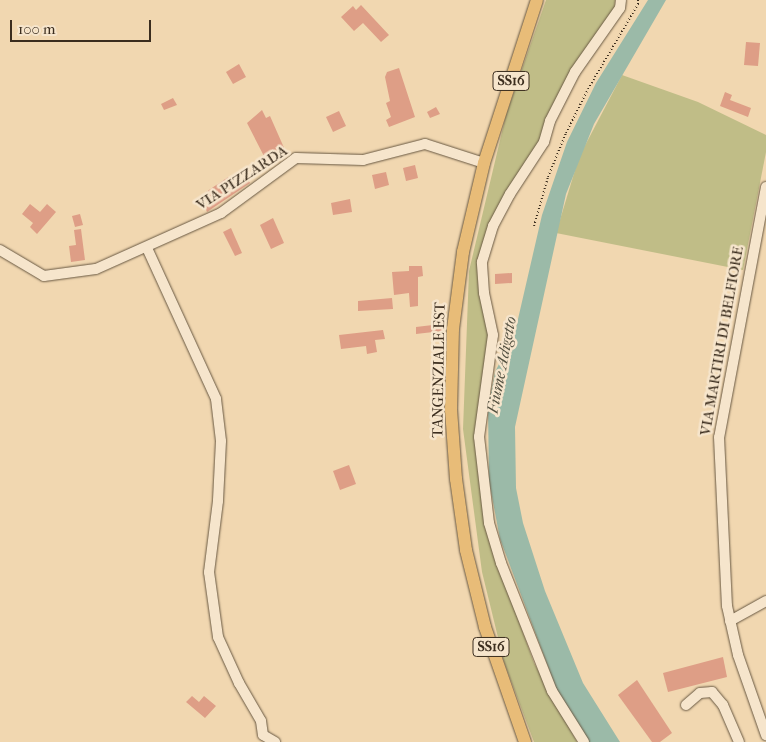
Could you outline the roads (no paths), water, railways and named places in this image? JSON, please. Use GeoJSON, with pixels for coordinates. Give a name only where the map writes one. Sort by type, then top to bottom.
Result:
{"type":"FeatureCollection","features":[{"type":"Feature","properties":{"kind":"main road","name":"TANGENZIALE EST"},"geometry":{"type":"LineString","coordinates":[[525,742],[475,591],[460,515],[453,445],[452,361],[458,284],[484,163],[537,0]]}},
{"type":"Feature","properties":{"kind":"street"},"geometry":{"type":"LineString","coordinates":[[584,742],[552,691],[505,572],[490,523],[479,437],[493,335],[484,293],[482,262],[493,226],[510,194],[544,142],[550,121],[575,72],[620,8],[622,0]]}},
{"type":"Feature","properties":{"kind":"street","name":"VIA PIZZARDA"},"geometry":{"type":"LineString","coordinates":[[0,250],[44,276],[96,269],[148,248],[221,213],[296,158],[363,160],[425,144],[484,163]]}},
{"type":"Feature","properties":{"kind":"street","name":"VIA MARTIRI DI BELFIORE"},"geometry":{"type":"LineString","coordinates":[[766,187],[719,437],[723,563],[730,622],[766,735]]}},
{"type":"Feature","properties":{"kind":"street"},"geometry":{"type":"LineString","coordinates":[[148,248],[216,399],[221,441],[218,501],[209,572],[211,601],[218,637],[261,721],[260,738],[275,742]]}},
{"type":"Feature","properties":{"kind":"street"},"geometry":{"type":"LineString","coordinates":[[730,622],[766,601]]}},
{"type":"Feature","properties":{"kind":"street"},"geometry":{"type":"LineString","coordinates":[[686,705],[700,693],[712,692],[724,705],[738,742]]}},
{"type":"Feature","properties":{"kind":"water","name":"Fiume Adigetto"},"geometry":{"type":"Polygon","coordinates":[[[648,0],[666,0],[594,124],[566,194],[515,427],[516,488],[523,523],[545,591],[583,683],[620,742],[587,742],[559,696],[500,539],[489,481],[488,408],[495,372],[515,332],[542,215],[567,142],[596,83],[648,0]]]}}]}
